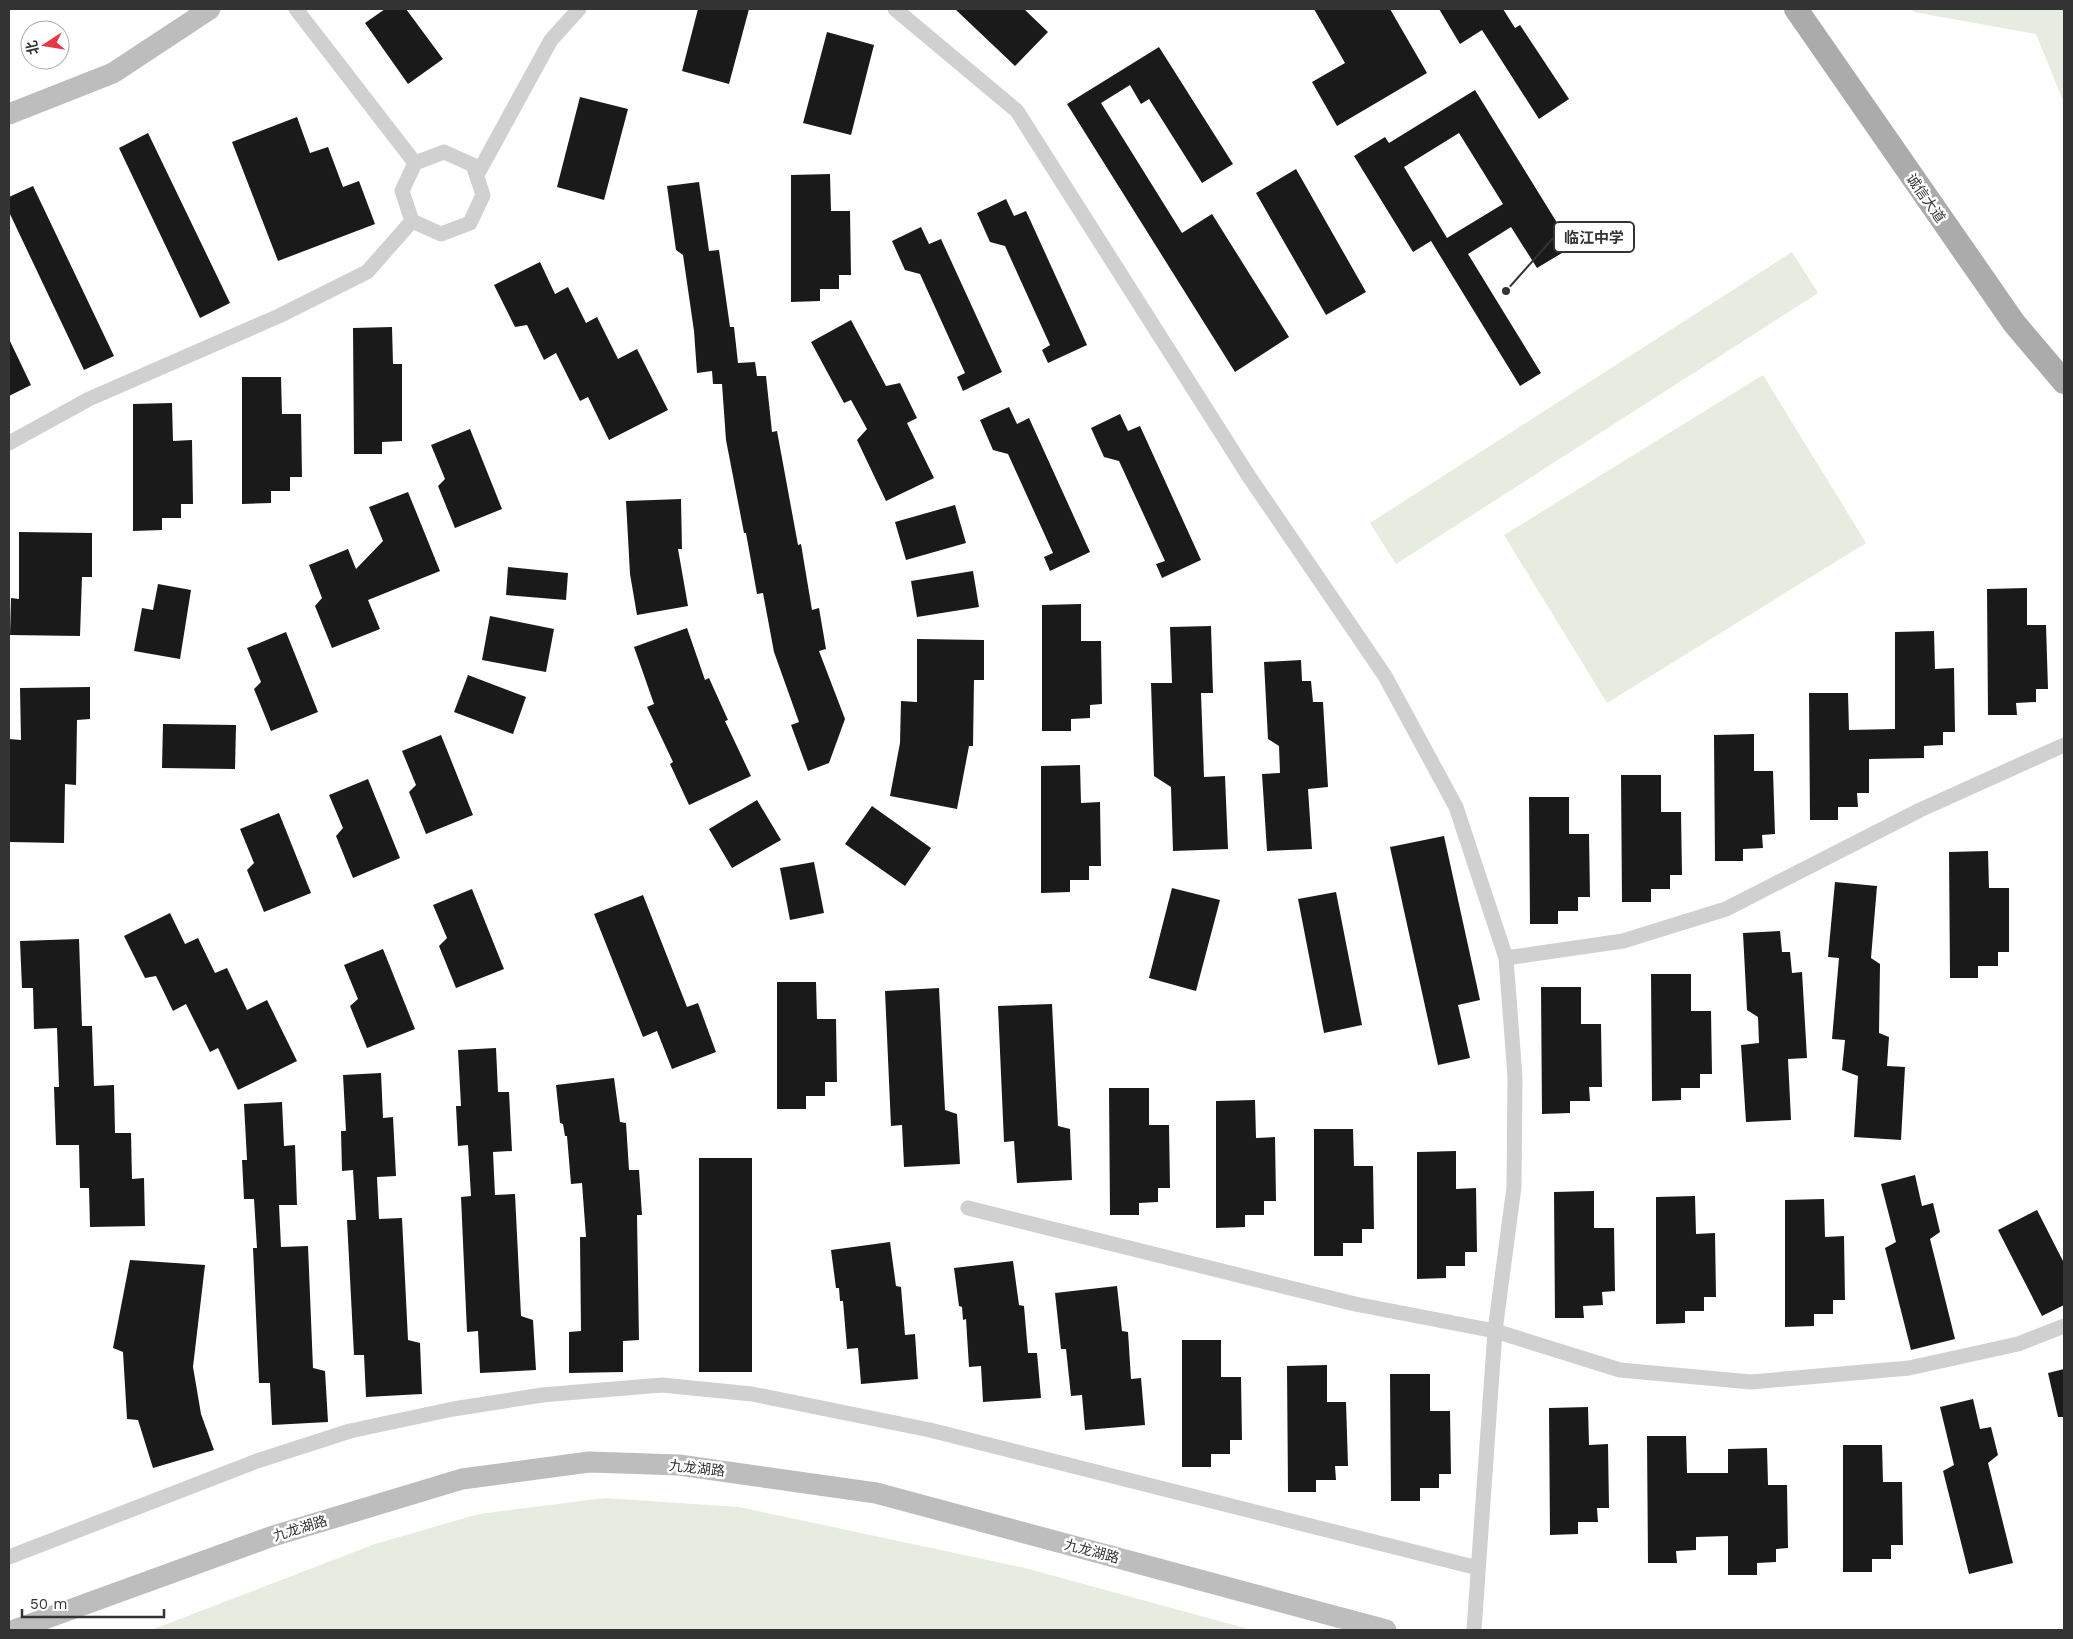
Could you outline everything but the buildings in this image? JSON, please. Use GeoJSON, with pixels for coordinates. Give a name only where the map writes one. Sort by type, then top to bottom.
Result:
{"type":"FeatureCollection","features":[{"type":"Feature","properties":{"kind":"main road","name":"诚信大道"},"geometry":{"type":"LineString","coordinates":[[1796,9],[2014,323],[2064,382]]}},
{"type":"Feature","properties":{"kind":"street"},"geometry":{"type":"LineString","coordinates":[[9,114],[113,73],[210,9]]}},
{"type":"Feature","properties":{"kind":"street"},"geometry":{"type":"LineString","coordinates":[[296,9],[415,162]]}},
{"type":"Feature","properties":{"kind":"street"},"geometry":{"type":"LineString","coordinates":[[477,175],[551,40],[579,9]]}},
{"type":"Feature","properties":{"kind":"street"},"geometry":{"type":"LineString","coordinates":[[895,9],[1017,111],[1248,475],[1386,676],[1456,807],[1506,958],[1515,1077],[1514,1187],[1494,1331],[1474,1630]]}},
{"type":"Feature","properties":{"kind":"street"},"geometry":{"type":"LineString","coordinates":[[444,152],[473,165],[484,195],[470,223],[440,234],[412,221],[402,191],[415,162],[444,152]]}},
{"type":"Feature","properties":{"kind":"street"},"geometry":{"type":"LineString","coordinates":[[9,443],[89,399],[278,316],[367,272],[412,221]]}},
{"type":"Feature","properties":{"kind":"street"},"geometry":{"type":"LineString","coordinates":[[1506,958],[1623,941],[1726,909],[1920,810],[2064,745]]}},
{"type":"Feature","properties":{"kind":"street"},"geometry":{"type":"LineString","coordinates":[[968,1208],[1355,1304],[1494,1331],[1620,1370],[1751,1382],[1909,1368],[2018,1344],[2064,1326]]}},
{"type":"Feature","properties":{"kind":"street"},"geometry":{"type":"LineString","coordinates":[[9,1557],[257,1461],[350,1431],[453,1409],[542,1395],[662,1386],[752,1394],[930,1430],[1478,1568]]}},
{"type":"Feature","properties":{"kind":"street","name":"九龙湖路"},"geometry":{"type":"LineString","coordinates":[[14,1630],[270,1537],[462,1479],[589,1462],[680,1465],[876,1493],[1386,1630]]}},
{"type":"Feature","properties":{"kind":"shaded area"},"geometry":{"type":"Polygon","coordinates":[[[1911,9],[2064,9],[2064,103],[2036,34],[1914,12],[1911,9]]]}},
{"type":"Feature","properties":{"kind":"shaded area"},"geometry":{"type":"Polygon","coordinates":[[[1792,252],[1818,293],[1396,564],[1370,523],[1792,252]]]}},
{"type":"Feature","properties":{"kind":"shaded area"},"geometry":{"type":"Polygon","coordinates":[[[1763,375],[1866,543],[1607,703],[1504,535],[1763,375]]]}},
{"type":"Feature","properties":{"kind":"shaded area"},"geometry":{"type":"Polygon","coordinates":[[[605,1498],[739,1507],[1025,1568],[1252,1630],[151,1630],[375,1544],[479,1514],[605,1498]]]}},
{"type":"Feature","properties":{"kind":"place","name":"临江中学"},"geometry":{"type":"Point","coordinates":[1506,291]}}]}
